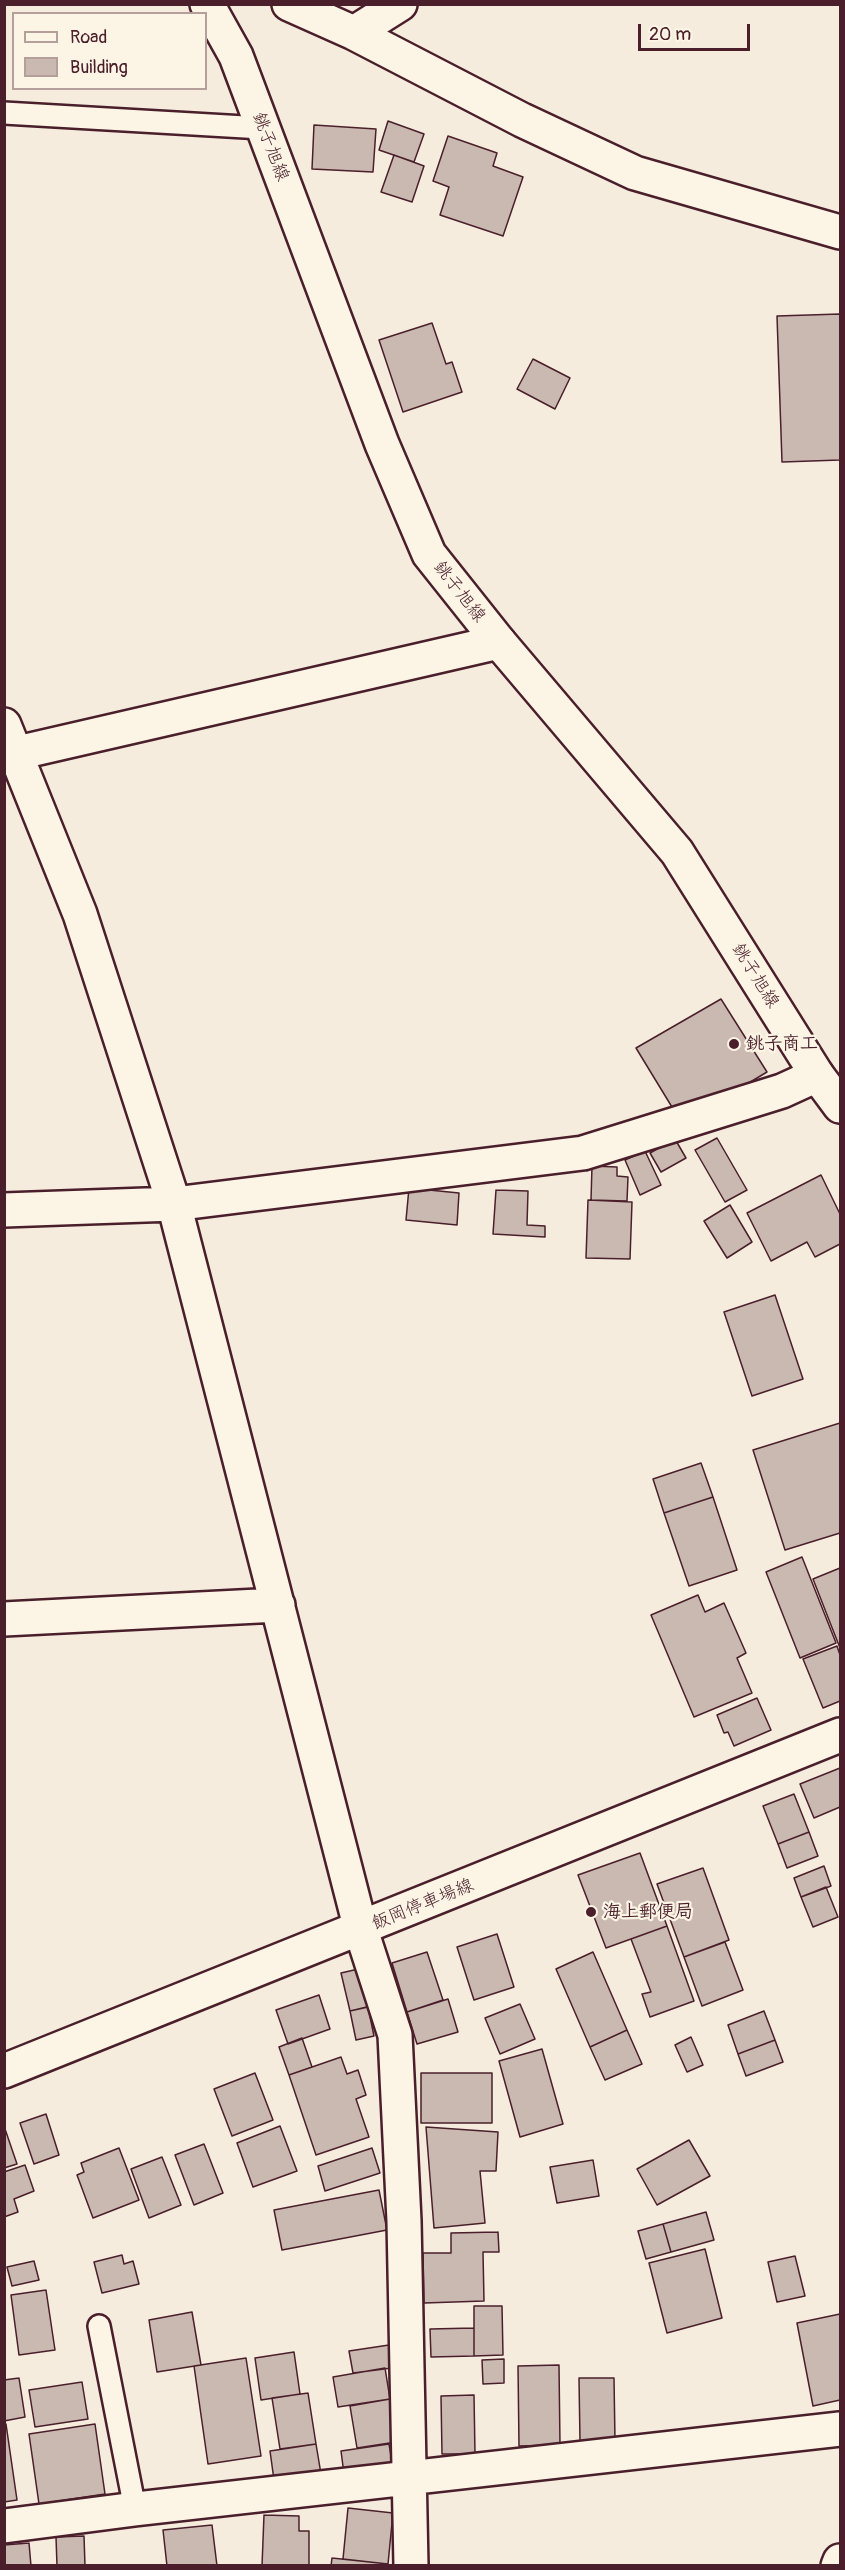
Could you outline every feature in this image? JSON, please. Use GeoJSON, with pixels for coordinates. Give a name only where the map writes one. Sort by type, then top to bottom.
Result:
{"type":"FeatureCollection","features":[{"type":"Feature","properties":{"kind":"street","name":"銚子旭線"},"geometry":{"type":"LineString","coordinates":[[207,4],[236,56],[405,502],[429,554],[499,642],[677,852],[817,1075],[840,1106]]}},
{"type":"Feature","properties":{"kind":"street"},"geometry":{"type":"LineString","coordinates":[[289,4],[354,33],[522,120],[635,173],[840,232]]}},
{"type":"Feature","properties":{"kind":"street"},"geometry":{"type":"LineString","coordinates":[[354,33],[400,4]]}},
{"type":"Feature","properties":{"kind":"street"},"geometry":{"type":"LineString","coordinates":[[411,2565],[404,2221],[395,2035],[361,1930],[174,1204],[80,914],[9,744],[499,642]]}},
{"type":"Feature","properties":{"kind":"street"},"geometry":{"type":"LineString","coordinates":[[4,1210],[174,1204],[583,1153],[782,1091],[817,1075]]}},
{"type":"Feature","properties":{"kind":"street"},"geometry":{"type":"LineString","coordinates":[[4,1619],[278,1605]]}},
{"type":"Feature","properties":{"kind":"street","name":"飯岡停車場線"},"geometry":{"type":"LineString","coordinates":[[4,2072],[840,1735]]}},
{"type":"Feature","properties":{"kind":"street"},"geometry":{"type":"LineString","coordinates":[[4,2526],[840,2429]]}},
{"type":"Feature","properties":{"kind":"street"},"geometry":{"type":"LineString","coordinates":[[838,2565],[840,2561]]}},
{"type":"Feature","properties":{"kind":"lane"},"geometry":{"type":"LineString","coordinates":[[4,113],[262,128]]}},
{"type":"Feature","properties":{"kind":"lane"},"geometry":{"type":"LineString","coordinates":[[99,2326],[135,2509]]}},
{"type":"Feature","properties":{"kind":"building"},"geometry":{"type":"Polygon","coordinates":[[[388,121],[424,134],[414,162],[379,150],[388,121]]]}},
{"type":"Feature","properties":{"kind":"building"},"geometry":{"type":"Polygon","coordinates":[[[314,125],[376,129],[373,172],[312,169],[314,125]]]}},
{"type":"Feature","properties":{"kind":"building"},"geometry":{"type":"Polygon","coordinates":[[[448,136],[497,153],[493,166],[523,177],[503,236],[440,215],[449,187],[433,181],[448,136]]]}},
{"type":"Feature","properties":{"kind":"building"},"geometry":{"type":"Polygon","coordinates":[[[394,155],[424,166],[412,202],[381,192],[394,155]]]}},
{"type":"Feature","properties":{"kind":"building"},"geometry":{"type":"Polygon","coordinates":[[[840,314],[840,460],[782,462],[777,316],[840,314]]]}},
{"type":"Feature","properties":{"kind":"building"},"geometry":{"type":"Polygon","coordinates":[[[432,323],[446,364],[452,362],[462,392],[403,412],[379,340],[432,323]]]}},
{"type":"Feature","properties":{"kind":"building"},"geometry":{"type":"Polygon","coordinates":[[[533,359],[570,378],[555,409],[517,389],[533,359]]]}},
{"type":"Feature","properties":{"kind":"building"},"geometry":{"type":"Polygon","coordinates":[[[721,999],[767,1072],[727,1096],[675,1112],[636,1048],[721,999]]]}},
{"type":"Feature","properties":{"kind":"building"},"geometry":{"type":"Polygon","coordinates":[[[717,1138],[747,1190],[725,1202],[695,1150],[717,1138]]]}},
{"type":"Feature","properties":{"kind":"building"},"geometry":{"type":"Polygon","coordinates":[[[675,1139],[686,1158],[661,1172],[650,1153],[675,1139]]]}},
{"type":"Feature","properties":{"kind":"building"},"geometry":{"type":"Polygon","coordinates":[[[645,1151],[661,1185],[640,1195],[625,1160],[645,1151]]]}},
{"type":"Feature","properties":{"kind":"building"},"geometry":{"type":"Polygon","coordinates":[[[592,1166],[617,1167],[617,1176],[628,1177],[627,1201],[591,1200],[592,1166]]]}},
{"type":"Feature","properties":{"kind":"building"},"geometry":{"type":"Polygon","coordinates":[[[821,1175],[840,1214],[840,1244],[815,1257],[807,1242],[771,1261],[747,1213],[821,1175]]]}},
{"type":"Feature","properties":{"kind":"building"},"geometry":{"type":"Polygon","coordinates":[[[409,1188],[459,1193],[457,1225],[406,1220],[409,1188]]]}},
{"type":"Feature","properties":{"kind":"building"},"geometry":{"type":"Polygon","coordinates":[[[496,1190],[528,1191],[527,1225],[545,1226],[545,1237],[493,1234],[496,1190]]]}},
{"type":"Feature","properties":{"kind":"building"},"geometry":{"type":"Polygon","coordinates":[[[588,1200],[632,1202],[630,1259],[586,1258],[588,1200]]]}},
{"type":"Feature","properties":{"kind":"building"},"geometry":{"type":"Polygon","coordinates":[[[730,1205],[752,1242],[727,1258],[704,1221],[730,1205]]]}},
{"type":"Feature","properties":{"kind":"building"},"geometry":{"type":"Polygon","coordinates":[[[775,1295],[803,1379],[752,1396],[724,1312],[775,1295]]]}},
{"type":"Feature","properties":{"kind":"building"},"geometry":{"type":"Polygon","coordinates":[[[840,1423],[840,1533],[785,1550],[753,1450],[840,1423]]]}},
{"type":"Feature","properties":{"kind":"building"},"geometry":{"type":"Polygon","coordinates":[[[701,1463],[713,1497],[664,1513],[653,1479],[701,1463]]]}},
{"type":"Feature","properties":{"kind":"building"},"geometry":{"type":"Polygon","coordinates":[[[713,1497],[737,1570],[689,1586],[664,1513],[713,1497]]]}},
{"type":"Feature","properties":{"kind":"building"},"geometry":{"type":"Polygon","coordinates":[[[802,1557],[836,1643],[800,1658],[766,1572],[802,1557]]]}},
{"type":"Feature","properties":{"kind":"building"},"geometry":{"type":"Polygon","coordinates":[[[840,1568],[840,1648],[813,1579],[840,1568]]]}},
{"type":"Feature","properties":{"kind":"building"},"geometry":{"type":"Polygon","coordinates":[[[698,1595],[705,1612],[724,1603],[746,1653],[737,1658],[752,1693],[694,1717],[651,1615],[698,1595]]]}},
{"type":"Feature","properties":{"kind":"building"},"geometry":{"type":"Polygon","coordinates":[[[837,1646],[840,1655],[840,1701],[823,1708],[803,1659],[837,1646]]]}},
{"type":"Feature","properties":{"kind":"building"},"geometry":{"type":"Polygon","coordinates":[[[757,1698],[771,1730],[734,1746],[728,1732],[724,1733],[717,1715],[757,1698]]]}},
{"type":"Feature","properties":{"kind":"building"},"geometry":{"type":"Polygon","coordinates":[[[840,1768],[840,1807],[814,1818],[800,1784],[840,1768]]]}},
{"type":"Feature","properties":{"kind":"building"},"geometry":{"type":"Polygon","coordinates":[[[794,1794],[809,1832],[778,1844],[763,1806],[794,1794]]]}},
{"type":"Feature","properties":{"kind":"building"},"geometry":{"type":"Polygon","coordinates":[[[809,1832],[818,1856],[787,1868],[778,1844],[809,1832]]]}},
{"type":"Feature","properties":{"kind":"building"},"geometry":{"type":"Polygon","coordinates":[[[640,1853],[667,1926],[606,1948],[578,1875],[640,1853]]]}},
{"type":"Feature","properties":{"kind":"building"},"geometry":{"type":"Polygon","coordinates":[[[824,1866],[831,1886],[801,1897],[794,1878],[824,1866]]]}},
{"type":"Feature","properties":{"kind":"building"},"geometry":{"type":"Polygon","coordinates":[[[703,1868],[729,1940],[684,1957],[657,1884],[703,1868]]]}},
{"type":"Feature","properties":{"kind":"building"},"geometry":{"type":"Polygon","coordinates":[[[826,1887],[838,1917],[813,1927],[801,1897],[826,1887]]]}},
{"type":"Feature","properties":{"kind":"building"},"geometry":{"type":"Polygon","coordinates":[[[667,1926],[694,2001],[650,2017],[642,1994],[651,1992],[631,1939],[667,1926]]]}},
{"type":"Feature","properties":{"kind":"building"},"geometry":{"type":"Polygon","coordinates":[[[497,1934],[514,1987],[474,2000],[457,1947],[497,1934]]]}},
{"type":"Feature","properties":{"kind":"building"},"geometry":{"type":"Polygon","coordinates":[[[725,1942],[743,1990],[702,2006],[684,1957],[725,1942]]]}},
{"type":"Feature","properties":{"kind":"building"},"geometry":{"type":"Polygon","coordinates":[[[427,1952],[443,2000],[407,2012],[392,1963],[427,1952]]]}},
{"type":"Feature","properties":{"kind":"building"},"geometry":{"type":"Polygon","coordinates":[[[593,1952],[627,2030],[590,2047],[556,1969],[593,1952]]]}},
{"type":"Feature","properties":{"kind":"building"},"geometry":{"type":"Polygon","coordinates":[[[367,1967],[375,2005],[350,2011],[341,1973],[367,1967]]]}},
{"type":"Feature","properties":{"kind":"building"},"geometry":{"type":"Polygon","coordinates":[[[319,1995],[330,2029],[288,2044],[276,2010],[319,1995]]]}},
{"type":"Feature","properties":{"kind":"building"},"geometry":{"type":"Polygon","coordinates":[[[448,1999],[458,2032],[417,2044],[407,2012],[448,1999]]]}},
{"type":"Feature","properties":{"kind":"building"},"geometry":{"type":"Polygon","coordinates":[[[520,2004],[535,2039],[500,2054],[485,2018],[520,2004]]]}},
{"type":"Feature","properties":{"kind":"building"},"geometry":{"type":"Polygon","coordinates":[[[368,2007],[374,2036],[356,2040],[350,2011],[368,2007]]]}},
{"type":"Feature","properties":{"kind":"building"},"geometry":{"type":"Polygon","coordinates":[[[764,2011],[775,2040],[738,2054],[728,2025],[764,2011]]]}},
{"type":"Feature","properties":{"kind":"building"},"geometry":{"type":"Polygon","coordinates":[[[627,2030],[642,2064],[605,2080],[590,2047],[627,2030]]]}},
{"type":"Feature","properties":{"kind":"building"},"geometry":{"type":"Polygon","coordinates":[[[691,2037],[703,2065],[687,2072],[675,2045],[691,2037]]]}},
{"type":"Feature","properties":{"kind":"building"},"geometry":{"type":"Polygon","coordinates":[[[302,2038],[312,2067],[289,2075],[279,2047],[302,2038]]]}},
{"type":"Feature","properties":{"kind":"building"},"geometry":{"type":"Polygon","coordinates":[[[775,2040],[783,2062],[746,2076],[738,2054],[775,2040]]]}},
{"type":"Feature","properties":{"kind":"building"},"geometry":{"type":"Polygon","coordinates":[[[542,2049],[563,2124],[520,2137],[499,2061],[542,2049]]]}},
{"type":"Feature","properties":{"kind":"building"},"geometry":{"type":"Polygon","coordinates":[[[341,2057],[347,2074],[358,2070],[366,2095],[356,2099],[369,2137],[316,2155],[289,2075],[341,2057]]]}},
{"type":"Feature","properties":{"kind":"building"},"geometry":{"type":"Polygon","coordinates":[[[255,2073],[273,2120],[232,2136],[214,2089],[255,2073]]]}},
{"type":"Feature","properties":{"kind":"building"},"geometry":{"type":"Polygon","coordinates":[[[421,2073],[492,2073],[492,2123],[421,2123],[421,2073]]]}},
{"type":"Feature","properties":{"kind":"building"},"geometry":{"type":"Polygon","coordinates":[[[46,2114],[59,2155],[34,2164],[20,2123],[46,2114]]]}},
{"type":"Feature","properties":{"kind":"building"},"geometry":{"type":"Polygon","coordinates":[[[4,2126],[17,2164],[4,2168],[4,2126]]]}},
{"type":"Feature","properties":{"kind":"building"},"geometry":{"type":"Polygon","coordinates":[[[280,2126],[297,2171],[253,2187],[237,2143],[280,2126]]]}},
{"type":"Feature","properties":{"kind":"building"},"geometry":{"type":"Polygon","coordinates":[[[426,2127],[498,2132],[496,2171],[480,2171],[485,2223],[434,2228],[426,2127]]]}},
{"type":"Feature","properties":{"kind":"building"},"geometry":{"type":"Polygon","coordinates":[[[689,2140],[710,2176],[657,2205],[637,2169],[689,2140]]]}},
{"type":"Feature","properties":{"kind":"building"},"geometry":{"type":"Polygon","coordinates":[[[204,2144],[223,2193],[194,2205],[175,2155],[204,2144]]]}},
{"type":"Feature","properties":{"kind":"building"},"geometry":{"type":"Polygon","coordinates":[[[119,2148],[139,2200],[93,2218],[77,2175],[84,2172],[81,2163],[119,2148]]]}},
{"type":"Feature","properties":{"kind":"building"},"geometry":{"type":"Polygon","coordinates":[[[372,2148],[380,2173],[325,2191],[318,2166],[372,2148]]]}},
{"type":"Feature","properties":{"kind":"building"},"geometry":{"type":"Polygon","coordinates":[[[162,2157],[181,2205],[149,2218],[131,2169],[162,2157]]]}},
{"type":"Feature","properties":{"kind":"building"},"geometry":{"type":"Polygon","coordinates":[[[593,2160],[599,2196],[557,2203],[550,2167],[593,2160]]]}},
{"type":"Feature","properties":{"kind":"building"},"geometry":{"type":"Polygon","coordinates":[[[25,2165],[34,2191],[14,2199],[18,2212],[4,2217],[4,2172],[25,2165]]]}},
{"type":"Feature","properties":{"kind":"building"},"geometry":{"type":"Polygon","coordinates":[[[379,2190],[387,2230],[282,2250],[274,2210],[379,2190]]]}},
{"type":"Feature","properties":{"kind":"building"},"geometry":{"type":"Polygon","coordinates":[[[706,2212],[714,2240],[671,2252],[663,2224],[706,2212]]]}},
{"type":"Feature","properties":{"kind":"building"},"geometry":{"type":"Polygon","coordinates":[[[663,2224],[671,2252],[646,2259],[638,2231],[663,2224]]]}},
{"type":"Feature","properties":{"kind":"building"},"geometry":{"type":"Polygon","coordinates":[[[498,2232],[499,2252],[483,2252],[484,2301],[424,2303],[423,2253],[451,2253],[451,2233],[498,2232]]]}},
{"type":"Feature","properties":{"kind":"building"},"geometry":{"type":"Polygon","coordinates":[[[705,2249],[722,2318],[667,2333],[649,2263],[705,2249]]]}},
{"type":"Feature","properties":{"kind":"building"},"geometry":{"type":"Polygon","coordinates":[[[122,2255],[124,2264],[133,2261],[139,2284],[102,2293],[94,2262],[122,2255]]]}},
{"type":"Feature","properties":{"kind":"building"},"geometry":{"type":"Polygon","coordinates":[[[795,2256],[805,2296],[777,2302],[768,2262],[795,2256]]]}},
{"type":"Feature","properties":{"kind":"building"},"geometry":{"type":"Polygon","coordinates":[[[34,2261],[39,2280],[12,2286],[7,2267],[34,2261]]]}},
{"type":"Feature","properties":{"kind":"building"},"geometry":{"type":"Polygon","coordinates":[[[46,2290],[55,2350],[19,2355],[11,2295],[46,2290]]]}},
{"type":"Feature","properties":{"kind":"building"},"geometry":{"type":"Polygon","coordinates":[[[474,2306],[502,2306],[503,2355],[474,2356],[474,2306]]]}},
{"type":"Feature","properties":{"kind":"building"},"geometry":{"type":"Polygon","coordinates":[[[192,2312],[201,2365],[157,2372],[149,2320],[192,2312]]]}},
{"type":"Feature","properties":{"kind":"building"},"geometry":{"type":"Polygon","coordinates":[[[840,2314],[840,2400],[813,2406],[797,2323],[840,2314]]]}},
{"type":"Feature","properties":{"kind":"building"},"geometry":{"type":"Polygon","coordinates":[[[474,2328],[474,2356],[431,2357],[430,2329],[474,2328]]]}},
{"type":"Feature","properties":{"kind":"building"},"geometry":{"type":"Polygon","coordinates":[[[389,2345],[392,2368],[353,2373],[349,2351],[389,2345]]]}},
{"type":"Feature","properties":{"kind":"building"},"geometry":{"type":"Polygon","coordinates":[[[294,2352],[300,2394],[261,2400],[255,2358],[294,2352]]]}},
{"type":"Feature","properties":{"kind":"building"},"geometry":{"type":"Polygon","coordinates":[[[246,2358],[261,2456],[208,2464],[194,2366],[246,2358]]]}},
{"type":"Feature","properties":{"kind":"building"},"geometry":{"type":"Polygon","coordinates":[[[504,2359],[504,2383],[483,2384],[482,2360],[504,2359]]]}},
{"type":"Feature","properties":{"kind":"building"},"geometry":{"type":"Polygon","coordinates":[[[559,2365],[560,2445],[519,2446],[518,2366],[559,2365]]]}},
{"type":"Feature","properties":{"kind":"building"},"geometry":{"type":"Polygon","coordinates":[[[385,2368],[390,2399],[338,2407],[333,2377],[385,2368]]]}},
{"type":"Feature","properties":{"kind":"building"},"geometry":{"type":"Polygon","coordinates":[[[19,2378],[25,2417],[4,2421],[4,2380],[19,2378]]]}},
{"type":"Feature","properties":{"kind":"building"},"geometry":{"type":"Polygon","coordinates":[[[579,2378],[614,2378],[615,2441],[580,2442],[579,2378]]]}},
{"type":"Feature","properties":{"kind":"building"},"geometry":{"type":"Polygon","coordinates":[[[82,2382],[88,2419],[35,2427],[29,2390],[82,2382]]]}},
{"type":"Feature","properties":{"kind":"building"},"geometry":{"type":"Polygon","coordinates":[[[308,2393],[316,2444],[280,2449],[272,2398],[308,2393]]]}},
{"type":"Feature","properties":{"kind":"building"},"geometry":{"type":"Polygon","coordinates":[[[474,2395],[475,2454],[442,2454],[441,2396],[474,2395]]]}},
{"type":"Feature","properties":{"kind":"building"},"geometry":{"type":"Polygon","coordinates":[[[390,2399],[396,2442],[357,2448],[350,2406],[390,2399]]]}},
{"type":"Feature","properties":{"kind":"building"},"geometry":{"type":"Polygon","coordinates":[[[6,2424],[17,2500],[4,2502],[4,2425],[6,2424]]]}},
{"type":"Feature","properties":{"kind":"building"},"geometry":{"type":"Polygon","coordinates":[[[95,2424],[105,2494],[39,2504],[29,2434],[95,2424]]]}},
{"type":"Feature","properties":{"kind":"building"},"geometry":{"type":"Polygon","coordinates":[[[316,2444],[321,2474],[274,2480],[270,2451],[316,2444]]]}},
{"type":"Feature","properties":{"kind":"building"},"geometry":{"type":"Polygon","coordinates":[[[389,2444],[393,2467],[344,2474],[341,2451],[389,2444]]]}},
{"type":"Feature","properties":{"kind":"building"},"geometry":{"type":"Polygon","coordinates":[[[348,2508],[393,2513],[388,2564],[343,2559],[348,2508]]]}},
{"type":"Feature","properties":{"kind":"building"},"geometry":{"type":"Polygon","coordinates":[[[264,2515],[299,2516],[299,2531],[309,2531],[309,2566],[262,2566],[264,2515]]]}},
{"type":"Feature","properties":{"kind":"building"},"geometry":{"type":"Polygon","coordinates":[[[212,2525],[217,2566],[167,2566],[163,2530],[212,2525]]]}},
{"type":"Feature","properties":{"kind":"building"},"geometry":{"type":"Polygon","coordinates":[[[84,2536],[85,2566],[57,2566],[56,2537],[84,2536]]]}},
{"type":"Feature","properties":{"kind":"building"},"geometry":{"type":"Polygon","coordinates":[[[29,2543],[31,2566],[4,2566],[4,2545],[29,2543]]]}},
{"type":"Feature","properties":{"kind":"building"},"geometry":{"type":"Polygon","coordinates":[[[332,2558],[388,2564],[388,2566],[331,2566],[332,2558]]]}},
{"type":"Feature","properties":{"kind":"place","name":"銚子商工"},"geometry":{"type":"Point","coordinates":[734,1044]}},
{"type":"Feature","properties":{"kind":"place","name":"海上郵便局"},"geometry":{"type":"Point","coordinates":[591,1912]}}]}
